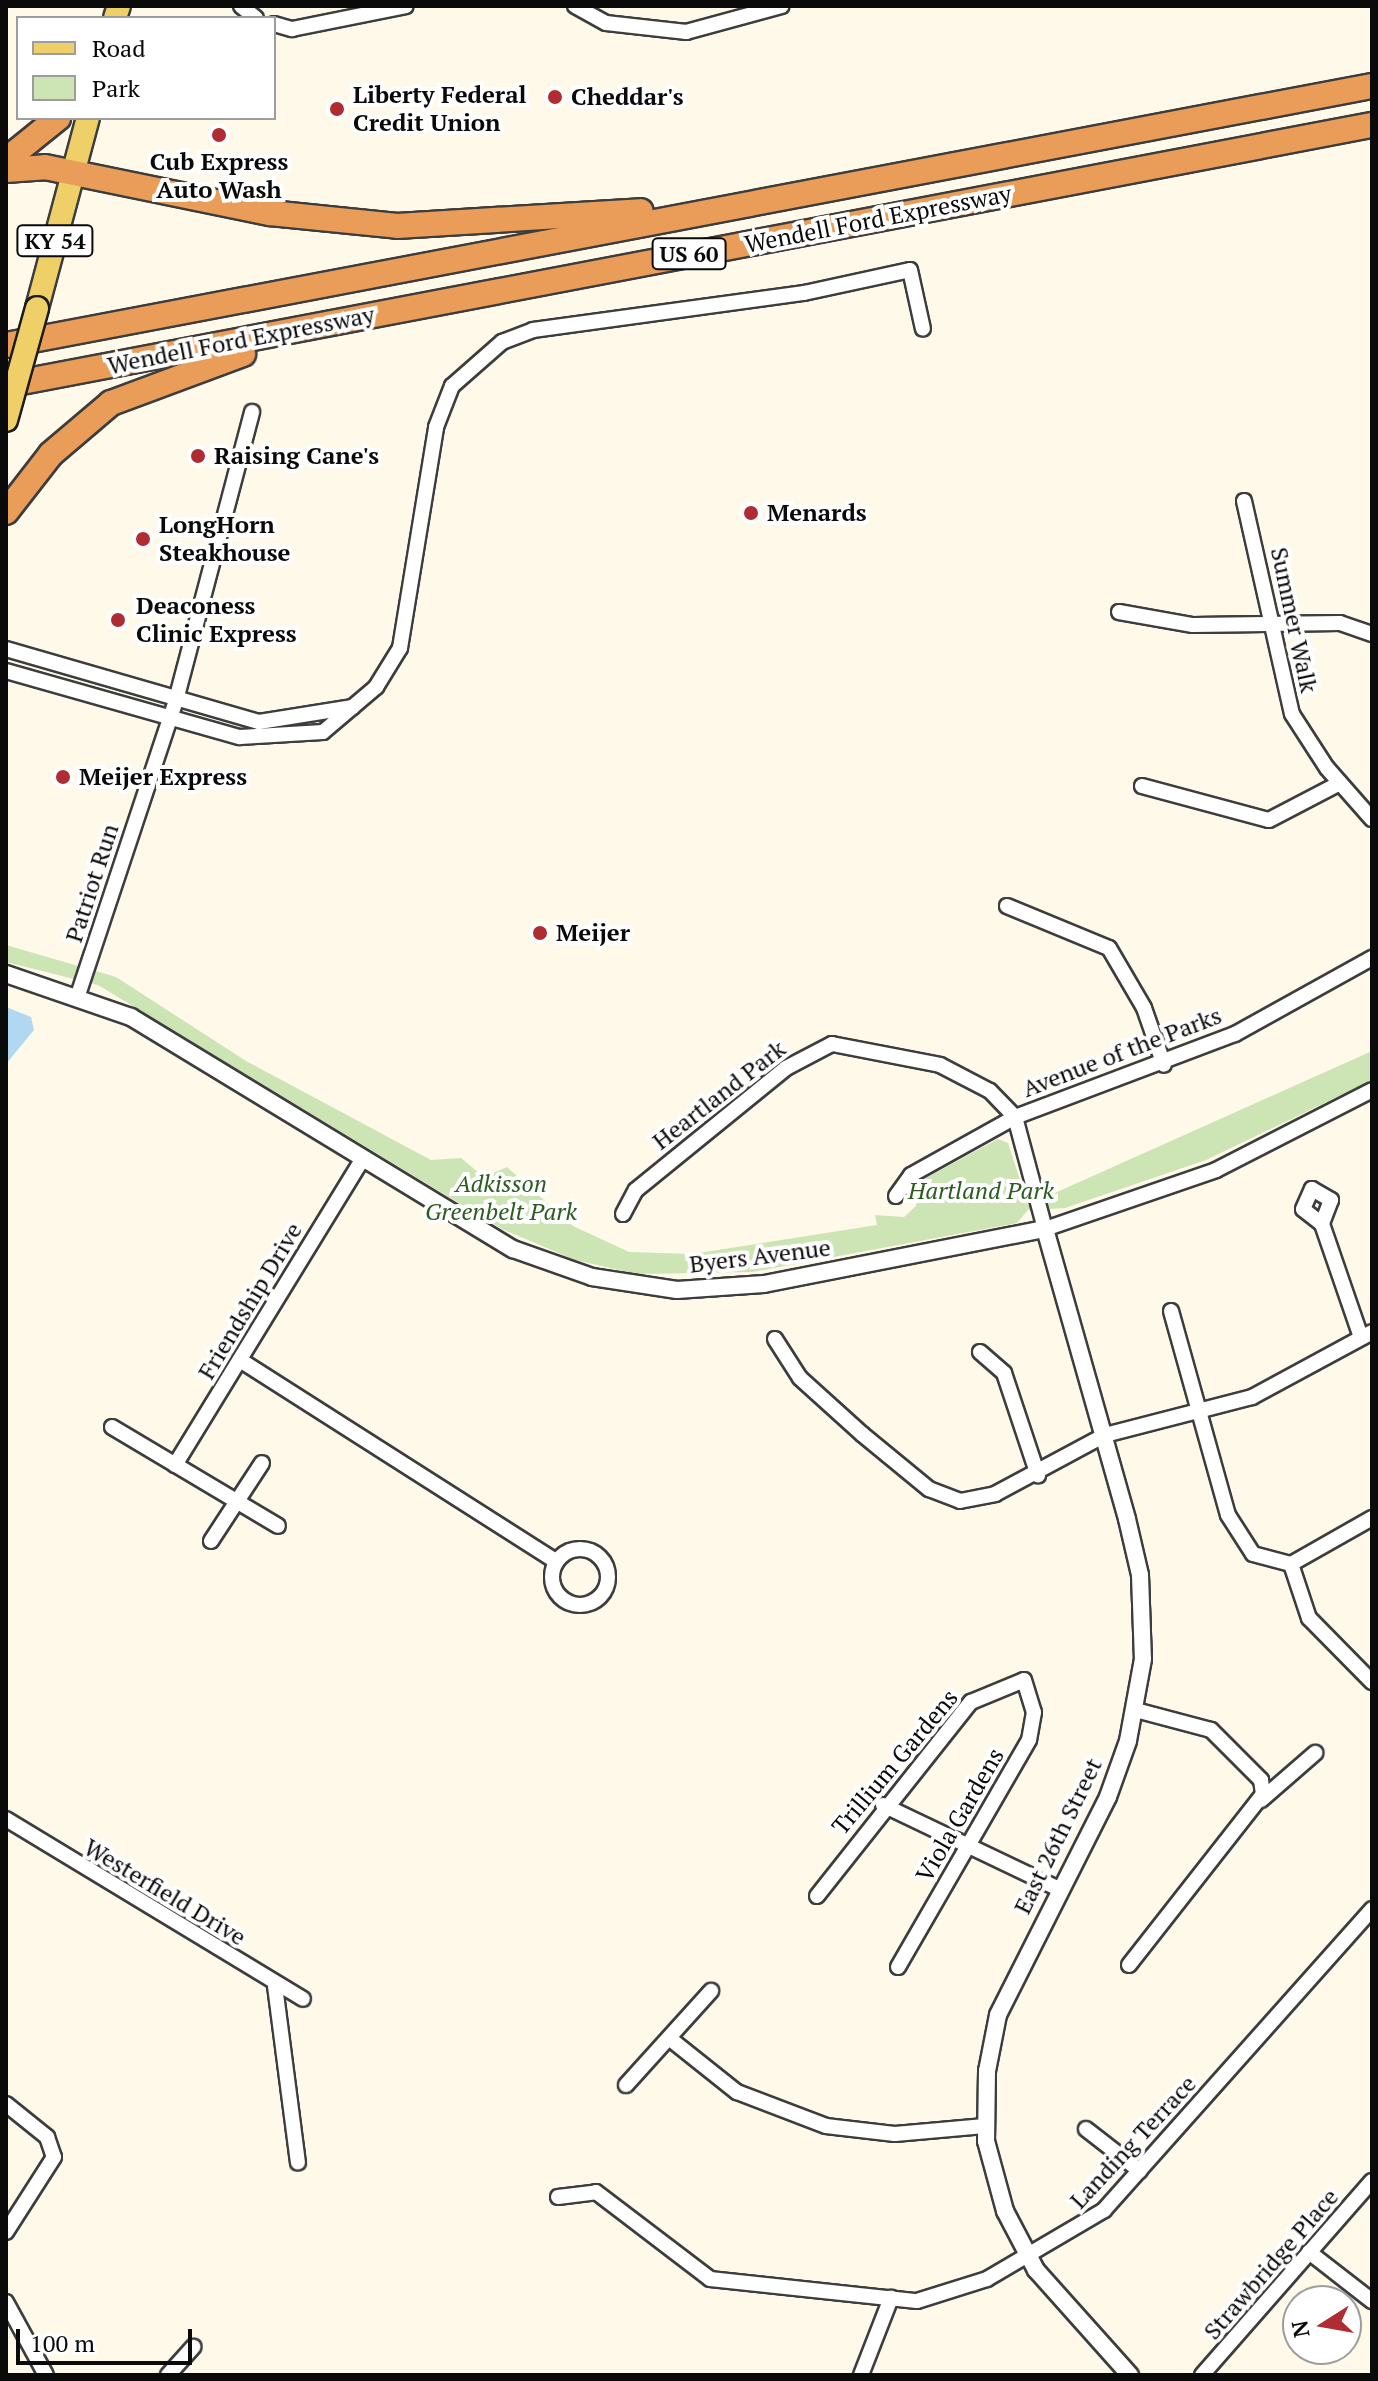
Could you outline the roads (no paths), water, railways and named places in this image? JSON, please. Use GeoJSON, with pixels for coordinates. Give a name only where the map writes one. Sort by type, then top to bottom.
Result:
{"type":"FeatureCollection","features":[{"type":"Feature","properties":{"kind":"highway","name":"Wendell Ford Expressway"},"geometry":{"type":"LineString","coordinates":[[6,345],[1372,86]]}},
{"type":"Feature","properties":{"kind":"highway"},"geometry":{"type":"LineString","coordinates":[[6,160],[56,120]]}},
{"type":"Feature","properties":{"kind":"highway","name":"Wendell Ford Expressway"},"geometry":{"type":"LineString","coordinates":[[6,385],[1372,125]]}},
{"type":"Feature","properties":{"kind":"highway"},"geometry":{"type":"LineString","coordinates":[[6,170],[30,165],[270,213],[425,227],[834,189]]}},
{"type":"Feature","properties":{"kind":"highway"},"geometry":{"type":"LineString","coordinates":[[6,512],[51,454],[111,403],[150,383],[458,298]]}},
{"type":"Feature","properties":{"kind":"main road","name":"KY 54"},"geometry":{"type":"LineString","coordinates":[[6,420],[87,120]]}},
{"type":"Feature","properties":{"kind":"street"},"geometry":{"type":"LineString","coordinates":[[276,25],[292,29],[406,6]]}},
{"type":"Feature","properties":{"kind":"street"},"geometry":{"type":"LineString","coordinates":[[575,6],[606,23],[686,32],[782,6]]}},
{"type":"Feature","properties":{"kind":"street"},"geometry":{"type":"LineString","coordinates":[[6,671],[240,737],[293,738],[335,725],[358,705],[400,648],[444,405],[452,386],[502,342],[533,330],[804,293],[910,270],[923,329]]}},
{"type":"Feature","properties":{"kind":"street","name":"Patriot Run"},"geometry":{"type":"LineString","coordinates":[[77,998],[176,700],[252,412]]}},
{"type":"Feature","properties":{"kind":"street","name":"Summer Walk"},"geometry":{"type":"LineString","coordinates":[[1244,501],[1275,626],[1275,659],[1292,714],[1340,783],[1372,819]]}},
{"type":"Feature","properties":{"kind":"street"},"geometry":{"type":"LineString","coordinates":[[1119,612],[1193,625],[1340,623],[1372,634]]}},
{"type":"Feature","properties":{"kind":"street"},"geometry":{"type":"LineString","coordinates":[[6,649],[259,722],[316,718],[358,705]]}},
{"type":"Feature","properties":{"kind":"street"},"geometry":{"type":"LineString","coordinates":[[1142,786],[1269,820],[1340,783]]}},
{"type":"Feature","properties":{"kind":"street"},"geometry":{"type":"LineString","coordinates":[[1007,906],[1109,948],[1144,1008],[1164,1065]]}},
{"type":"Feature","properties":{"kind":"street","name":"Avenue of the Parks"},"geometry":{"type":"LineString","coordinates":[[896,1196],[911,1175],[1015,1117],[1164,1065],[1372,958]]}},
{"type":"Feature","properties":{"kind":"street","name":"Byers Avenue"},"geometry":{"type":"LineString","coordinates":[[6,974],[131,1017],[513,1249],[592,1277],[648,1287],[764,1284],[1045,1229],[1216,1170],[1372,1090]]}},
{"type":"Feature","properties":{"kind":"street","name":"Heartland Park"},"geometry":{"type":"LineString","coordinates":[[623,1214],[636,1190],[774,1077],[832,1044],[953,1070],[990,1091],[1015,1117]]}},
{"type":"Feature","properties":{"kind":"street"},"geometry":{"type":"LineString","coordinates":[[1015,1117],[1045,1229]]}},
{"type":"Feature","properties":{"kind":"street","name":"Friendship Drive"},"geometry":{"type":"LineString","coordinates":[[175,1465],[363,1158]]}},
{"type":"Feature","properties":{"kind":"street"},"geometry":{"type":"LineString","coordinates":[[775,1339],[800,1378],[944,1497],[977,1500],[1038,1475],[1105,1435],[1252,1397],[1367,1335],[1322,1224]]}},
{"type":"Feature","properties":{"kind":"street","name":"East 26th Street"},"geometry":{"type":"LineString","coordinates":[[1045,1229],[1105,1435],[1140,1575],[1144,1632],[1136,1710],[1108,1797],[998,2015],[985,2126],[996,2184],[1030,2260],[1130,2375]]}},
{"type":"Feature","properties":{"kind":"street"},"geometry":{"type":"LineString","coordinates":[[1171,1311],[1228,1515],[1253,1554],[1291,1564],[1372,1518]]}},
{"type":"Feature","properties":{"kind":"street"},"geometry":{"type":"LineString","coordinates":[[980,1352],[1004,1373],[1038,1475]]}},
{"type":"Feature","properties":{"kind":"street"},"geometry":{"type":"LineString","coordinates":[[240,1360],[556,1561]]}},
{"type":"Feature","properties":{"kind":"street"},"geometry":{"type":"LineString","coordinates":[[112,1427],[278,1526]]}},
{"type":"Feature","properties":{"kind":"street"},"geometry":{"type":"LineString","coordinates":[[211,1541],[262,1463]]}},
{"type":"Feature","properties":{"kind":"street"},"geometry":{"type":"LineString","coordinates":[[581,1549],[598,1556],[607,1571],[600,1597],[583,1606],[565,1602],[551,1579],[556,1561],[581,1549]]}},
{"type":"Feature","properties":{"kind":"street"},"geometry":{"type":"LineString","coordinates":[[1291,1564],[1309,1618],[1372,1682]]}},
{"type":"Feature","properties":{"kind":"street","name":"Trillium Gardens"},"geometry":{"type":"LineString","coordinates":[[817,1896],[883,1805],[971,1702],[1024,1680]]}},
{"type":"Feature","properties":{"kind":"street","name":"Viola Gardens"},"geometry":{"type":"LineString","coordinates":[[898,1967],[1029,1740],[1034,1712],[1024,1680]]}},
{"type":"Feature","properties":{"kind":"street"},"geometry":{"type":"LineString","coordinates":[[1136,1710],[1211,1730],[1261,1780],[1261,1800]]}},
{"type":"Feature","properties":{"kind":"street"},"geometry":{"type":"LineString","coordinates":[[1129,1965],[1261,1800],[1315,1753]]}},
{"type":"Feature","properties":{"kind":"street"},"geometry":{"type":"LineString","coordinates":[[883,1805],[1061,1890]]}},
{"type":"Feature","properties":{"kind":"street","name":"Westerfield Drive"},"geometry":{"type":"LineString","coordinates":[[6,1819],[275,1986],[303,1999]]}},
{"type":"Feature","properties":{"kind":"street","name":"Landing Terrace"},"geometry":{"type":"LineString","coordinates":[[558,2197],[596,2192],[710,2279],[917,2301],[1030,2260],[1083,2228],[1140,2171],[1372,1909]]}},
{"type":"Feature","properties":{"kind":"street"},"geometry":{"type":"LineString","coordinates":[[275,1986],[298,2163]]}},
{"type":"Feature","properties":{"kind":"street"},"geometry":{"type":"LineString","coordinates":[[626,2085],[711,1991]]}},
{"type":"Feature","properties":{"kind":"street"},"geometry":{"type":"LineString","coordinates":[[669,2038],[737,2092],[826,2126],[895,2134],[985,2126]]}},
{"type":"Feature","properties":{"kind":"street"},"geometry":{"type":"LineString","coordinates":[[6,2104],[47,2137],[54,2157],[6,2232]]}},
{"type":"Feature","properties":{"kind":"street"},"geometry":{"type":"LineString","coordinates":[[1086,2129],[1140,2171]]}},
{"type":"Feature","properties":{"kind":"street","name":"Strawbridge Place"},"geometry":{"type":"LineString","coordinates":[[1202,2375],[1372,2181]]}},
{"type":"Feature","properties":{"kind":"street"},"geometry":{"type":"LineString","coordinates":[[1309,2252],[1372,2301]]}},
{"type":"Feature","properties":{"kind":"street"},"geometry":{"type":"LineString","coordinates":[[861,2375],[891,2298]]}},
{"type":"Feature","properties":{"kind":"street"},"geometry":{"type":"LineString","coordinates":[[6,2302],[46,2375]]}},
{"type":"Feature","properties":{"kind":"street"},"geometry":{"type":"LineString","coordinates":[[168,2375],[193,2347]]}},
{"type":"Feature","properties":{"kind":"water"},"geometry":{"type":"Polygon","coordinates":[[[6,1007],[31,1017],[34,1030],[6,1064],[6,1007]]]}},
{"type":"Feature","properties":{"kind":"place","name":"Cheddar's"},"geometry":{"type":"Point","coordinates":[555,97]}},
{"type":"Feature","properties":{"kind":"place","name":"Liberty Federal Credit Union"},"geometry":{"type":"Point","coordinates":[337,109]}},
{"type":"Feature","properties":{"kind":"place","name":"Cub Express Auto Wash"},"geometry":{"type":"Point","coordinates":[219,135]}},
{"type":"Feature","properties":{"kind":"place","name":"Raising Cane's"},"geometry":{"type":"Point","coordinates":[198,456]}},
{"type":"Feature","properties":{"kind":"place","name":"Menards"},"geometry":{"type":"Point","coordinates":[751,513]}},
{"type":"Feature","properties":{"kind":"place","name":"LongHorn Steakhouse"},"geometry":{"type":"Point","coordinates":[143,539]}},
{"type":"Feature","properties":{"kind":"place","name":"Deaconess Clinic Express"},"geometry":{"type":"Point","coordinates":[118,620]}},
{"type":"Feature","properties":{"kind":"place","name":"Meijer Express"},"geometry":{"type":"Point","coordinates":[63,777]}},
{"type":"Feature","properties":{"kind":"place","name":"Meijer"},"geometry":{"type":"Point","coordinates":[540,933]}},
{"type":"Feature","properties":{"kind":"park label","name":"Hartland Park"},"geometry":{"type":"Point","coordinates":[981,1191]}},
{"type":"Feature","properties":{"kind":"park label","name":"Adkisson Greenbelt Park"},"geometry":{"type":"Point","coordinates":[501,1198]}}]}
